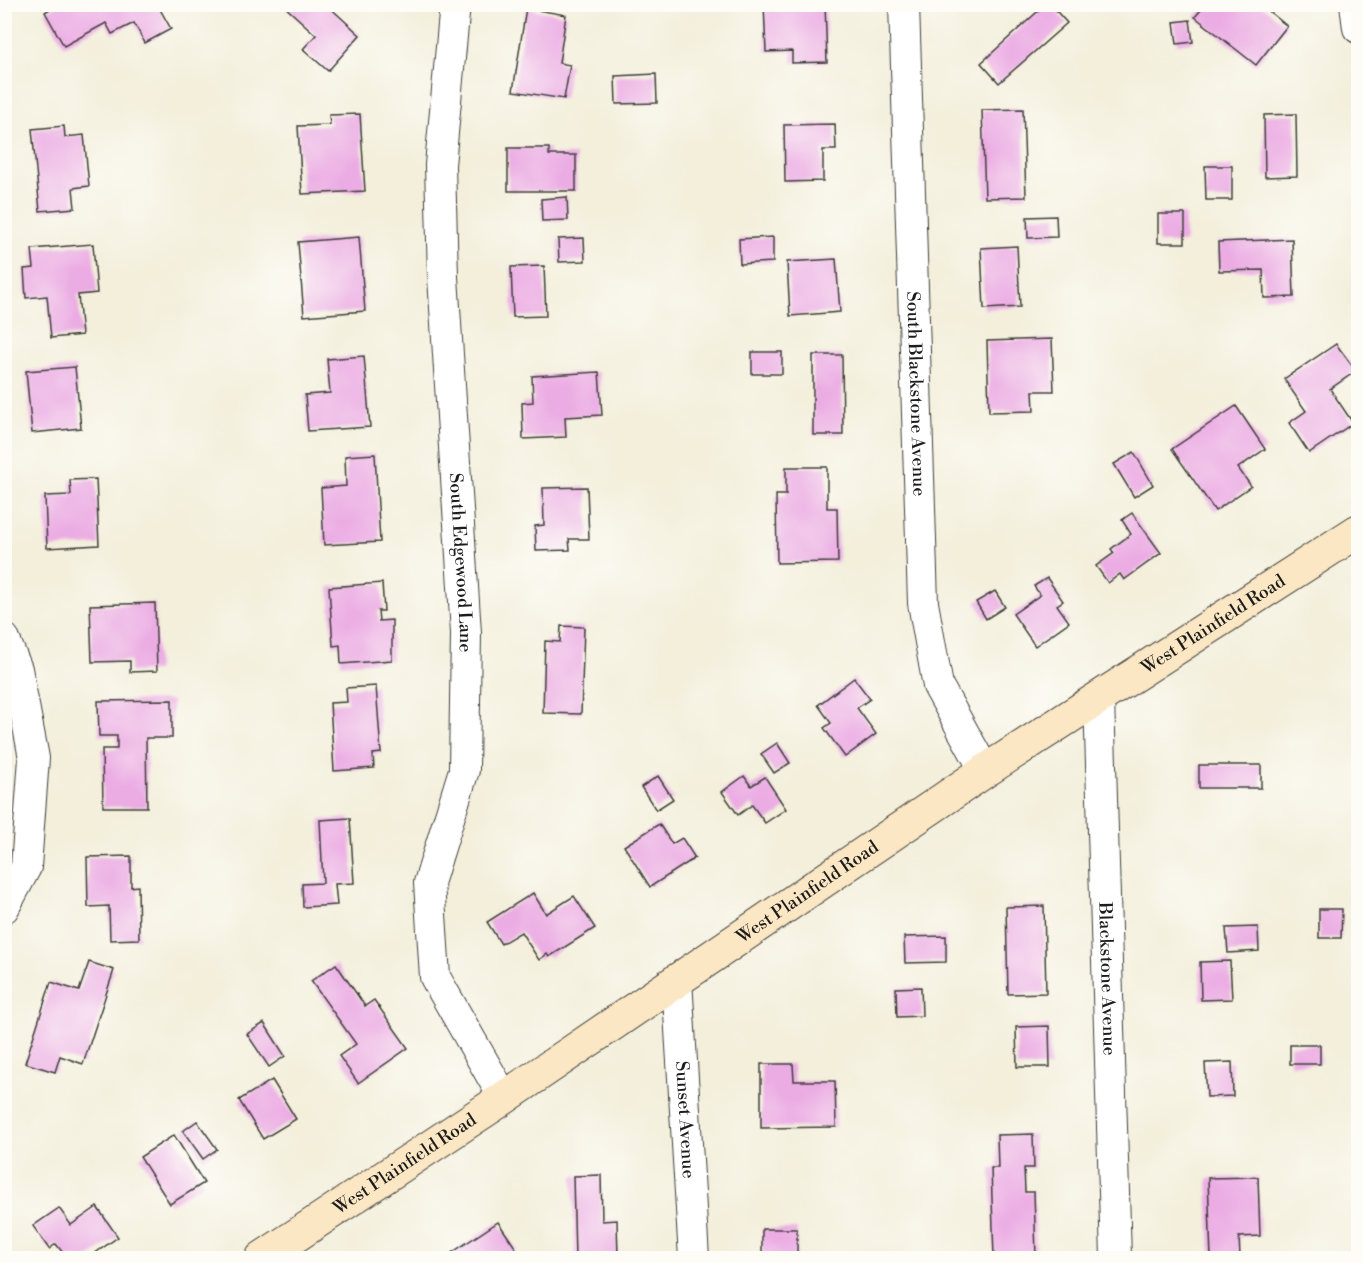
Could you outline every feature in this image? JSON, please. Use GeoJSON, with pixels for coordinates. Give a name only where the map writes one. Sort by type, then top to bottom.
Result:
{"type":"FeatureCollection","features":[{"type":"Feature","properties":{"kind":"main road","name":"West Plainfield Road"},"geometry":{"type":"LineString","coordinates":[[262,1258],[504,1098],[985,771],[1359,531]]}},
{"type":"Feature","properties":{"kind":"street","name":"South Edgewood Lane"},"geometry":{"type":"LineString","coordinates":[[455,4],[440,165],[444,277],[466,633],[464,770],[429,883],[435,977],[504,1098]]}},
{"type":"Feature","properties":{"kind":"street","name":"South Blackstone Avenue"},"geometry":{"type":"LineString","coordinates":[[904,4],[923,603],[939,686],[985,771]]}},
{"type":"Feature","properties":{"kind":"street"},"geometry":{"type":"LineString","coordinates":[[1355,4],[1359,28]]}},
{"type":"Feature","properties":{"kind":"street"},"geometry":{"type":"LineString","coordinates":[[4,638],[17,669],[33,758],[26,867],[4,908]]}},
{"type":"Feature","properties":{"kind":"street","name":"Blackstone Avenue"},"geometry":{"type":"LineString","coordinates":[[1099,699],[1116,1258]]}},
{"type":"Feature","properties":{"kind":"street","name":"Sunset Avenue"},"geometry":{"type":"LineString","coordinates":[[677,980],[694,1258]]}},
{"type":"Feature","properties":{"kind":"building"},"geometry":{"type":"Polygon","coordinates":[[[58,4],[157,4],[171,29],[145,43],[134,23],[112,34],[106,23],[64,46],[45,12],[58,4]]]}},
{"type":"Feature","properties":{"kind":"building"},"geometry":{"type":"Polygon","coordinates":[[[282,4],[326,4],[360,35],[328,71],[303,49],[316,35],[282,4]]]}},
{"type":"Feature","properties":{"kind":"building"},"geometry":{"type":"Polygon","coordinates":[[[764,4],[825,4],[827,62],[792,63],[792,51],[766,52],[764,4]]]}},
{"type":"Feature","properties":{"kind":"building"},"geometry":{"type":"Polygon","coordinates":[[[1046,4],[1050,4],[1067,23],[999,83],[981,63],[1046,4]]]}},
{"type":"Feature","properties":{"kind":"building"},"geometry":{"type":"Polygon","coordinates":[[[1206,4],[1260,4],[1287,26],[1256,65],[1195,17],[1206,4]]]}},
{"type":"Feature","properties":{"kind":"building"},"geometry":{"type":"Polygon","coordinates":[[[526,8],[566,15],[559,63],[570,65],[564,99],[513,91],[526,8]]]}},
{"type":"Feature","properties":{"kind":"building"},"geometry":{"type":"Polygon","coordinates":[[[1190,20],[1193,42],[1177,44],[1174,22],[1190,20]]]}},
{"type":"Feature","properties":{"kind":"building"},"geometry":{"type":"Polygon","coordinates":[[[656,74],[657,103],[616,104],[615,76],[656,74]]]}},
{"type":"Feature","properties":{"kind":"building"},"geometry":{"type":"Polygon","coordinates":[[[1023,109],[1026,197],[985,198],[982,110],[1023,109]]]}},
{"type":"Feature","properties":{"kind":"building"},"geometry":{"type":"Polygon","coordinates":[[[360,114],[365,191],[302,194],[298,126],[330,125],[329,115],[360,114]]]}},
{"type":"Feature","properties":{"kind":"building"},"geometry":{"type":"Polygon","coordinates":[[[1296,114],[1297,176],[1265,177],[1264,115],[1296,114]]]}},
{"type":"Feature","properties":{"kind":"building"},"geometry":{"type":"Polygon","coordinates":[[[835,124],[836,150],[823,150],[823,181],[785,182],[784,125],[835,124]]]}},
{"type":"Feature","properties":{"kind":"building"},"geometry":{"type":"Polygon","coordinates":[[[64,126],[65,137],[84,135],[89,186],[73,188],[75,208],[40,211],[32,129],[64,126]]]}},
{"type":"Feature","properties":{"kind":"building"},"geometry":{"type":"Polygon","coordinates":[[[508,148],[549,148],[549,155],[576,155],[576,191],[508,191],[508,148]]]}},
{"type":"Feature","properties":{"kind":"building"},"geometry":{"type":"Polygon","coordinates":[[[1205,166],[1232,166],[1232,200],[1206,200],[1205,166]]]}},
{"type":"Feature","properties":{"kind":"building"},"geometry":{"type":"Polygon","coordinates":[[[567,197],[568,220],[542,221],[541,199],[567,197]]]}},
{"type":"Feature","properties":{"kind":"building"},"geometry":{"type":"Polygon","coordinates":[[[1158,214],[1185,214],[1185,243],[1158,243],[1158,214]]]}},
{"type":"Feature","properties":{"kind":"building"},"geometry":{"type":"Polygon","coordinates":[[[1056,216],[1057,237],[1028,238],[1027,217],[1056,216]]]}},
{"type":"Feature","properties":{"kind":"building"},"geometry":{"type":"Polygon","coordinates":[[[359,237],[365,311],[304,316],[298,242],[359,237]]]}},
{"type":"Feature","properties":{"kind":"building"},"geometry":{"type":"Polygon","coordinates":[[[773,237],[773,262],[740,264],[739,239],[773,237]]]}},
{"type":"Feature","properties":{"kind":"building"},"geometry":{"type":"Polygon","coordinates":[[[584,238],[585,261],[559,262],[558,239],[584,238]]]}},
{"type":"Feature","properties":{"kind":"building"},"geometry":{"type":"Polygon","coordinates":[[[1292,239],[1294,297],[1264,298],[1263,270],[1219,271],[1218,242],[1292,239]]]}},
{"type":"Feature","properties":{"kind":"building"},"geometry":{"type":"Polygon","coordinates":[[[93,244],[97,293],[78,295],[82,335],[51,338],[47,296],[26,298],[24,269],[34,268],[32,249],[93,244]]]}},
{"type":"Feature","properties":{"kind":"building"},"geometry":{"type":"Polygon","coordinates":[[[1017,246],[1020,307],[984,309],[981,248],[1017,246]]]}},
{"type":"Feature","properties":{"kind":"building"},"geometry":{"type":"Polygon","coordinates":[[[836,259],[840,312],[790,316],[787,262],[836,259]]]}},
{"type":"Feature","properties":{"kind":"building"},"geometry":{"type":"Polygon","coordinates":[[[544,266],[546,316],[513,317],[511,267],[544,266]]]}},
{"type":"Feature","properties":{"kind":"building"},"geometry":{"type":"Polygon","coordinates":[[[1052,339],[1054,391],[1033,391],[1034,411],[989,412],[987,341],[1052,339]]]}},
{"type":"Feature","properties":{"kind":"building"},"geometry":{"type":"Polygon","coordinates":[[[1336,344],[1356,371],[1330,389],[1353,423],[1309,453],[1289,423],[1306,411],[1284,379],[1336,344]]]}},
{"type":"Feature","properties":{"kind":"building"},"geometry":{"type":"Polygon","coordinates":[[[752,352],[782,352],[782,374],[752,374],[752,352]]]}},
{"type":"Feature","properties":{"kind":"building"},"geometry":{"type":"Polygon","coordinates":[[[813,355],[842,355],[843,435],[813,435],[813,355]]]}},
{"type":"Feature","properties":{"kind":"building"},"geometry":{"type":"Polygon","coordinates":[[[364,356],[370,427],[308,431],[305,395],[330,393],[327,359],[364,356]]]}},
{"type":"Feature","properties":{"kind":"building"},"geometry":{"type":"Polygon","coordinates":[[[75,367],[81,428],[32,433],[26,371],[75,367]]]}},
{"type":"Feature","properties":{"kind":"building"},"geometry":{"type":"Polygon","coordinates":[[[599,372],[602,415],[565,417],[566,437],[523,439],[522,403],[533,402],[532,376],[599,372]]]}},
{"type":"Feature","properties":{"kind":"building"},"geometry":{"type":"Polygon","coordinates":[[[1236,406],[1265,449],[1238,468],[1251,486],[1215,511],[1172,449],[1236,406]]]}},
{"type":"Feature","properties":{"kind":"building"},"geometry":{"type":"Polygon","coordinates":[[[1134,452],[1153,485],[1134,497],[1114,464],[1134,452]]]}},
{"type":"Feature","properties":{"kind":"building"},"geometry":{"type":"Polygon","coordinates":[[[375,454],[380,542],[324,545],[321,488],[346,486],[345,456],[375,454]]]}},
{"type":"Feature","properties":{"kind":"building"},"geometry":{"type":"Polygon","coordinates":[[[786,467],[827,467],[827,508],[837,508],[838,562],[777,563],[776,495],[786,495],[786,467]]]}},
{"type":"Feature","properties":{"kind":"building"},"geometry":{"type":"Polygon","coordinates":[[[96,479],[99,545],[47,548],[45,496],[71,495],[70,480],[96,479]]]}},
{"type":"Feature","properties":{"kind":"building"},"geometry":{"type":"Polygon","coordinates":[[[587,487],[589,539],[569,539],[570,550],[536,551],[535,526],[544,525],[543,488],[587,487]]]}},
{"type":"Feature","properties":{"kind":"building"},"geometry":{"type":"Polygon","coordinates":[[[1132,513],[1161,553],[1124,580],[1120,574],[1108,583],[1096,566],[1114,553],[1111,549],[1131,534],[1122,520],[1132,513]]]}},
{"type":"Feature","properties":{"kind":"building"},"geometry":{"type":"Polygon","coordinates":[[[1047,578],[1063,601],[1057,605],[1069,622],[1035,646],[1013,614],[1040,595],[1034,586],[1047,578]]]}},
{"type":"Feature","properties":{"kind":"building"},"geometry":{"type":"Polygon","coordinates":[[[382,583],[384,611],[378,611],[379,621],[392,620],[392,660],[341,664],[340,645],[333,646],[329,587],[382,583]]]}},
{"type":"Feature","properties":{"kind":"building"},"geometry":{"type":"Polygon","coordinates":[[[995,591],[1005,607],[986,619],[976,602],[995,591]]]}},
{"type":"Feature","properties":{"kind":"building"},"geometry":{"type":"Polygon","coordinates":[[[155,603],[157,671],[130,672],[130,661],[92,662],[90,605],[155,603]]]}},
{"type":"Feature","properties":{"kind":"building"},"geometry":{"type":"Polygon","coordinates":[[[561,626],[584,627],[581,714],[543,713],[545,641],[560,642],[561,626]]]}},
{"type":"Feature","properties":{"kind":"building"},"geometry":{"type":"Polygon","coordinates":[[[854,678],[870,699],[857,708],[876,734],[845,757],[824,728],[831,723],[818,705],[854,678]]]}},
{"type":"Feature","properties":{"kind":"building"},"geometry":{"type":"Polygon","coordinates":[[[376,686],[381,753],[373,754],[374,768],[334,771],[330,703],[347,702],[346,688],[376,686]]]}},
{"type":"Feature","properties":{"kind":"building"},"geometry":{"type":"Polygon","coordinates":[[[172,700],[172,738],[146,738],[147,807],[103,807],[102,749],[117,749],[117,736],[99,736],[98,701],[172,700]]]}},
{"type":"Feature","properties":{"kind":"building"},"geometry":{"type":"Polygon","coordinates":[[[777,743],[790,763],[774,773],[761,754],[777,743]]]}},
{"type":"Feature","properties":{"kind":"building"},"geometry":{"type":"Polygon","coordinates":[[[1199,765],[1261,765],[1261,788],[1199,788],[1199,765]]]}},
{"type":"Feature","properties":{"kind":"building"},"geometry":{"type":"Polygon","coordinates":[[[658,776],[673,799],[656,810],[641,787],[658,776]]]}},
{"type":"Feature","properties":{"kind":"building"},"geometry":{"type":"Polygon","coordinates":[[[744,776],[751,786],[765,777],[786,809],[765,823],[752,805],[738,815],[722,792],[744,776]]]}},
{"type":"Feature","properties":{"kind":"building"},"geometry":{"type":"Polygon","coordinates":[[[350,818],[354,883],[335,884],[337,905],[303,907],[302,884],[323,883],[320,820],[350,818]]]}},
{"type":"Feature","properties":{"kind":"building"},"geometry":{"type":"Polygon","coordinates":[[[659,824],[672,844],[682,838],[695,858],[650,887],[624,846],[659,824]]]}},
{"type":"Feature","properties":{"kind":"building"},"geometry":{"type":"Polygon","coordinates":[[[131,856],[131,887],[138,886],[139,939],[110,940],[109,906],[88,907],[87,857],[131,856]]]}},
{"type":"Feature","properties":{"kind":"building"},"geometry":{"type":"Polygon","coordinates":[[[533,893],[546,914],[574,896],[595,928],[549,957],[547,954],[539,960],[521,932],[501,944],[487,922],[533,893]]]}},
{"type":"Feature","properties":{"kind":"building"},"geometry":{"type":"Polygon","coordinates":[[[1044,906],[1046,993],[1008,994],[1006,907],[1044,906]]]}},
{"type":"Feature","properties":{"kind":"building"},"geometry":{"type":"Polygon","coordinates":[[[1319,909],[1342,909],[1341,938],[1319,938],[1319,909]]]}},
{"type":"Feature","properties":{"kind":"building"},"geometry":{"type":"Polygon","coordinates":[[[1258,927],[1259,951],[1228,953],[1226,928],[1258,927]]]}},
{"type":"Feature","properties":{"kind":"building"},"geometry":{"type":"Polygon","coordinates":[[[946,936],[946,962],[905,963],[904,937],[946,936]]]}},
{"type":"Feature","properties":{"kind":"building"},"geometry":{"type":"Polygon","coordinates":[[[1230,961],[1232,999],[1201,1000],[1200,962],[1230,961]]]}},
{"type":"Feature","properties":{"kind":"building"},"geometry":{"type":"Polygon","coordinates":[[[89,962],[114,970],[83,1064],[60,1056],[55,1072],[25,1063],[51,982],[79,991],[89,962]]]}},
{"type":"Feature","properties":{"kind":"building"},"geometry":{"type":"Polygon","coordinates":[[[336,964],[365,1006],[374,1000],[408,1048],[358,1083],[339,1056],[356,1044],[311,981],[336,964]]]}},
{"type":"Feature","properties":{"kind":"building"},"geometry":{"type":"Polygon","coordinates":[[[921,987],[922,1016],[897,1017],[896,988],[921,987]]]}},
{"type":"Feature","properties":{"kind":"building"},"geometry":{"type":"Polygon","coordinates":[[[264,1023],[285,1056],[269,1067],[247,1034],[264,1023]]]}},
{"type":"Feature","properties":{"kind":"building"},"geometry":{"type":"Polygon","coordinates":[[[1049,1026],[1050,1067],[1017,1067],[1016,1027],[1049,1026]]]}},
{"type":"Feature","properties":{"kind":"building"},"geometry":{"type":"Polygon","coordinates":[[[1290,1045],[1320,1045],[1320,1064],[1290,1064],[1290,1045]]]}},
{"type":"Feature","properties":{"kind":"building"},"geometry":{"type":"Polygon","coordinates":[[[1232,1062],[1233,1096],[1207,1097],[1205,1063],[1232,1062]]]}},
{"type":"Feature","properties":{"kind":"building"},"geometry":{"type":"Polygon","coordinates":[[[761,1064],[793,1064],[794,1081],[835,1081],[836,1127],[761,1128],[761,1064]]]}},
{"type":"Feature","properties":{"kind":"building"},"geometry":{"type":"Polygon","coordinates":[[[272,1080],[296,1119],[263,1139],[239,1100],[272,1080]]]}},
{"type":"Feature","properties":{"kind":"building"},"geometry":{"type":"Polygon","coordinates":[[[197,1121],[217,1149],[203,1159],[183,1131],[197,1121]]]}},
{"type":"Feature","properties":{"kind":"building"},"geometry":{"type":"Polygon","coordinates":[[[1033,1134],[1034,1168],[1024,1168],[1025,1192],[1034,1192],[1036,1258],[994,1258],[991,1168],[998,1168],[997,1135],[1033,1134]]]}},
{"type":"Feature","properties":{"kind":"building"},"geometry":{"type":"Polygon","coordinates":[[[174,1135],[204,1183],[170,1204],[140,1157],[174,1135]]]}},
{"type":"Feature","properties":{"kind":"building"},"geometry":{"type":"Polygon","coordinates":[[[601,1175],[602,1221],[617,1220],[618,1258],[575,1258],[573,1176],[601,1175]]]}},
{"type":"Feature","properties":{"kind":"building"},"geometry":{"type":"Polygon","coordinates":[[[1258,1177],[1260,1236],[1239,1237],[1240,1257],[1211,1258],[1208,1178],[1258,1177]]]}},
{"type":"Feature","properties":{"kind":"building"},"geometry":{"type":"Polygon","coordinates":[[[97,1207],[118,1237],[88,1258],[67,1258],[56,1244],[49,1249],[33,1226],[59,1208],[71,1225],[97,1207]]]}},
{"type":"Feature","properties":{"kind":"building"},"geometry":{"type":"Polygon","coordinates":[[[498,1222],[517,1250],[504,1258],[444,1258],[498,1222]]]}},
{"type":"Feature","properties":{"kind":"building"},"geometry":{"type":"Polygon","coordinates":[[[762,1229],[797,1229],[797,1258],[762,1258],[762,1229]]]}}]}
